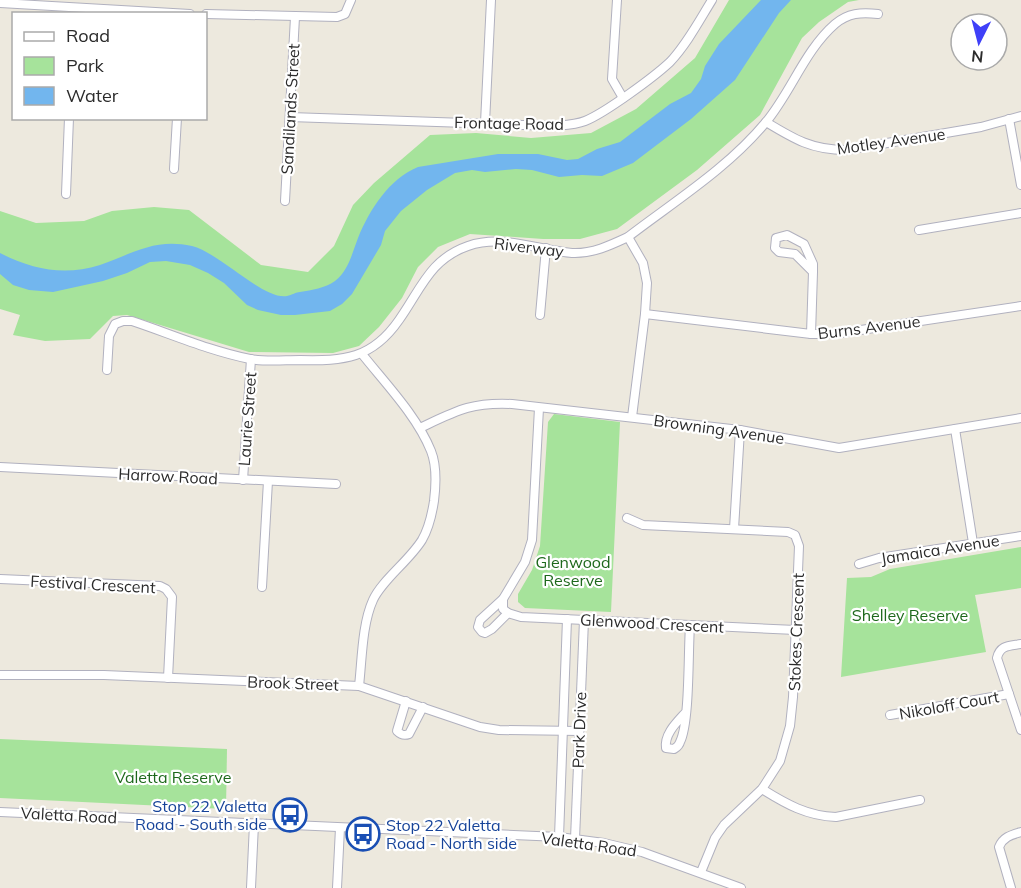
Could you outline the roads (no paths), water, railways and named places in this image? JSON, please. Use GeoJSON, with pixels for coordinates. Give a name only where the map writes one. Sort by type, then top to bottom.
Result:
{"type":"FeatureCollection","features":[{"type":"Feature","properties":{"kind":"street"},"geometry":{"type":"LineString","coordinates":[[207,14],[338,17],[345,14],[351,0]]}},
{"type":"Feature","properties":{"kind":"street"},"geometry":{"type":"LineString","coordinates":[[485,123],[491,0]]}},
{"type":"Feature","properties":{"kind":"street"},"geometry":{"type":"LineString","coordinates":[[617,0],[612,79],[622,98]]}},
{"type":"Feature","properties":{"kind":"street","name":"Frontage Road"},"geometry":{"type":"LineString","coordinates":[[290,117],[553,126],[574,124],[588,120],[669,63],[712,0]]}},
{"type":"Feature","properties":{"kind":"street"},"geometry":{"type":"LineString","coordinates":[[0,3],[73,11],[128,12]]}},
{"type":"Feature","properties":{"kind":"street","name":"Riverway"},"geometry":{"type":"LineString","coordinates":[[107,370],[109,336],[115,324],[123,321],[132,321],[251,359],[329,361],[362,354],[384,340],[436,264],[453,251],[474,244],[494,241],[572,253],[588,252],[612,245],[628,237],[722,166],[766,122],[823,36],[835,24],[853,13],[878,14]]}},
{"type":"Feature","properties":{"kind":"street","name":"Sandilands Street"},"geometry":{"type":"LineString","coordinates":[[285,201],[295,17]]}},
{"type":"Feature","properties":{"kind":"street","name":"Motley Avenue"},"geometry":{"type":"LineString","coordinates":[[766,122],[809,146],[846,150],[981,127],[1021,116]]}},
{"type":"Feature","properties":{"kind":"street"},"geometry":{"type":"LineString","coordinates":[[1009,119],[1021,185]]}},
{"type":"Feature","properties":{"kind":"street"},"geometry":{"type":"LineString","coordinates":[[66,194],[69,120]]}},
{"type":"Feature","properties":{"kind":"street"},"geometry":{"type":"LineString","coordinates":[[174,169],[177,120]]}},
{"type":"Feature","properties":{"kind":"street"},"geometry":{"type":"LineString","coordinates":[[919,230],[1021,213]]}},
{"type":"Feature","properties":{"kind":"street"},"geometry":{"type":"LineString","coordinates":[[811,334],[813,272],[813,264],[804,244],[787,235],[776,238],[775,248],[778,252],[795,254],[813,272]]}},
{"type":"Feature","properties":{"kind":"street"},"geometry":{"type":"LineString","coordinates":[[628,237],[643,264],[647,283],[632,417]]}},
{"type":"Feature","properties":{"kind":"street"},"geometry":{"type":"LineString","coordinates":[[540,315],[546,248]]}},
{"type":"Feature","properties":{"kind":"street","name":"Burns Avenue"},"geometry":{"type":"LineString","coordinates":[[645,314],[811,334],[834,334],[1021,306]]}},
{"type":"Feature","properties":{"kind":"street"},"geometry":{"type":"LineString","coordinates":[[359,686],[368,619],[373,600],[380,588],[411,557],[424,537],[432,514],[435,469],[432,452],[420,428],[362,354]]}},
{"type":"Feature","properties":{"kind":"street","name":"Laurie Street"},"geometry":{"type":"LineString","coordinates":[[243,480],[251,359]]}},
{"type":"Feature","properties":{"kind":"street","name":"Browning Avenue"},"geometry":{"type":"LineString","coordinates":[[420,428],[460,409],[486,403],[512,404],[740,430],[838,448],[1021,418]]}},
{"type":"Feature","properties":{"kind":"street"},"geometry":{"type":"LineString","coordinates":[[503,599],[503,609],[508,613],[485,633],[479,629],[480,620],[503,599],[525,562],[532,540],[539,408]]}},
{"type":"Feature","properties":{"kind":"street"},"geometry":{"type":"LineString","coordinates":[[955,429],[973,543]]}},
{"type":"Feature","properties":{"kind":"street"},"geometry":{"type":"LineString","coordinates":[[734,529],[740,430]]}},
{"type":"Feature","properties":{"kind":"street","name":"Harrow Road"},"geometry":{"type":"LineString","coordinates":[[0,467],[336,484]]}},
{"type":"Feature","properties":{"kind":"street","name":"Laurie Street"},"geometry":{"type":"LineString","coordinates":[[262,587],[268,481]]}},
{"type":"Feature","properties":{"kind":"street","name":"Stokes Crescent"},"geometry":{"type":"LineString","coordinates":[[627,518],[643,525],[788,532],[795,536],[799,546],[793,698],[790,726],[780,761],[762,789],[715,838],[701,872]]}},
{"type":"Feature","properties":{"kind":"street","name":"Jamaica Avenue"},"geometry":{"type":"LineString","coordinates":[[859,564],[879,558],[1021,536]]}},
{"type":"Feature","properties":{"kind":"street","name":"Festival Crescent"},"geometry":{"type":"LineString","coordinates":[[0,579],[160,586],[166,589],[172,597],[168,678]]}},
{"type":"Feature","properties":{"kind":"street","name":"Glenwood Crescent"},"geometry":{"type":"LineString","coordinates":[[508,613],[521,617],[796,630]]}},
{"type":"Feature","properties":{"kind":"street","name":"Park Drive"},"geometry":{"type":"LineString","coordinates":[[560,837],[567,619]]}},
{"type":"Feature","properties":{"kind":"street","name":"Park Drive"},"geometry":{"type":"LineString","coordinates":[[575,839],[584,620]]}},
{"type":"Feature","properties":{"kind":"street"},"geometry":{"type":"LineString","coordinates":[[686,712],[690,626]]}},
{"type":"Feature","properties":{"kind":"street"},"geometry":{"type":"LineString","coordinates":[[1021,644],[1003,647],[999,650],[997,658],[1021,730]]}},
{"type":"Feature","properties":{"kind":"street","name":"Brook Street"},"geometry":{"type":"LineString","coordinates":[[0,675],[168,678],[359,686],[480,727],[499,730],[579,731]]}},
{"type":"Feature","properties":{"kind":"street","name":"Nikoloff Court"},"geometry":{"type":"LineString","coordinates":[[890,715],[1009,694]]}},
{"type":"Feature","properties":{"kind":"street"},"geometry":{"type":"LineString","coordinates":[[405,701],[397,731],[405,736],[410,734],[423,707]]}},
{"type":"Feature","properties":{"kind":"street"},"geometry":{"type":"LineString","coordinates":[[762,789],[789,807],[823,817],[836,817],[920,800]]}},
{"type":"Feature","properties":{"kind":"street","name":"Valetta Road"},"geometry":{"type":"LineString","coordinates":[[0,812],[560,837],[642,852],[741,888]]}},
{"type":"Feature","properties":{"kind":"street"},"geometry":{"type":"LineString","coordinates":[[250,888],[254,824]]}},
{"type":"Feature","properties":{"kind":"street"},"geometry":{"type":"LineString","coordinates":[[337,888],[340,828]]}},
{"type":"Feature","properties":{"kind":"street"},"geometry":{"type":"LineString","coordinates":[[1011,888],[999,847],[1002,841],[1021,832]]}},
{"type":"Feature","properties":{"kind":"water"},"geometry":{"type":"Polygon","coordinates":[[[761,0],[791,0],[779,13],[735,80],[691,119],[633,163],[602,176],[559,177],[532,170],[516,169],[485,172],[472,170],[455,173],[427,190],[401,211],[385,231],[381,245],[352,294],[330,311],[281,315],[258,310],[247,305],[224,283],[208,273],[190,265],[166,261],[150,262],[103,281],[53,292],[29,290],[13,285],[0,274],[0,253],[25,264],[62,271],[100,265],[156,245],[179,244],[203,250],[254,284],[277,295],[287,296],[323,287],[335,281],[344,272],[363,227],[375,206],[389,187],[408,172],[418,167],[498,154],[538,154],[567,160],[578,159],[597,149],[620,142],[670,104],[691,93],[719,44],[761,0]]]}},
{"type":"Feature","properties":{"kind":"place","name":"Stop 22 Valetta Road - South side"},"geometry":{"type":"Point","coordinates":[290,815]}},
{"type":"Feature","properties":{"kind":"place","name":"Stop 22 Valetta Road - North side"},"geometry":{"type":"Point","coordinates":[363,834]}},
{"type":"Feature","properties":{"kind":"park label","name":"Glenwood Reserve"},"geometry":{"type":"Point","coordinates":[573,571]}},
{"type":"Feature","properties":{"kind":"park label","name":"Shelley Reserve"},"geometry":{"type":"Point","coordinates":[910,615]}},
{"type":"Feature","properties":{"kind":"park label","name":"Valetta Reserve"},"geometry":{"type":"Point","coordinates":[173,777]}}]}
